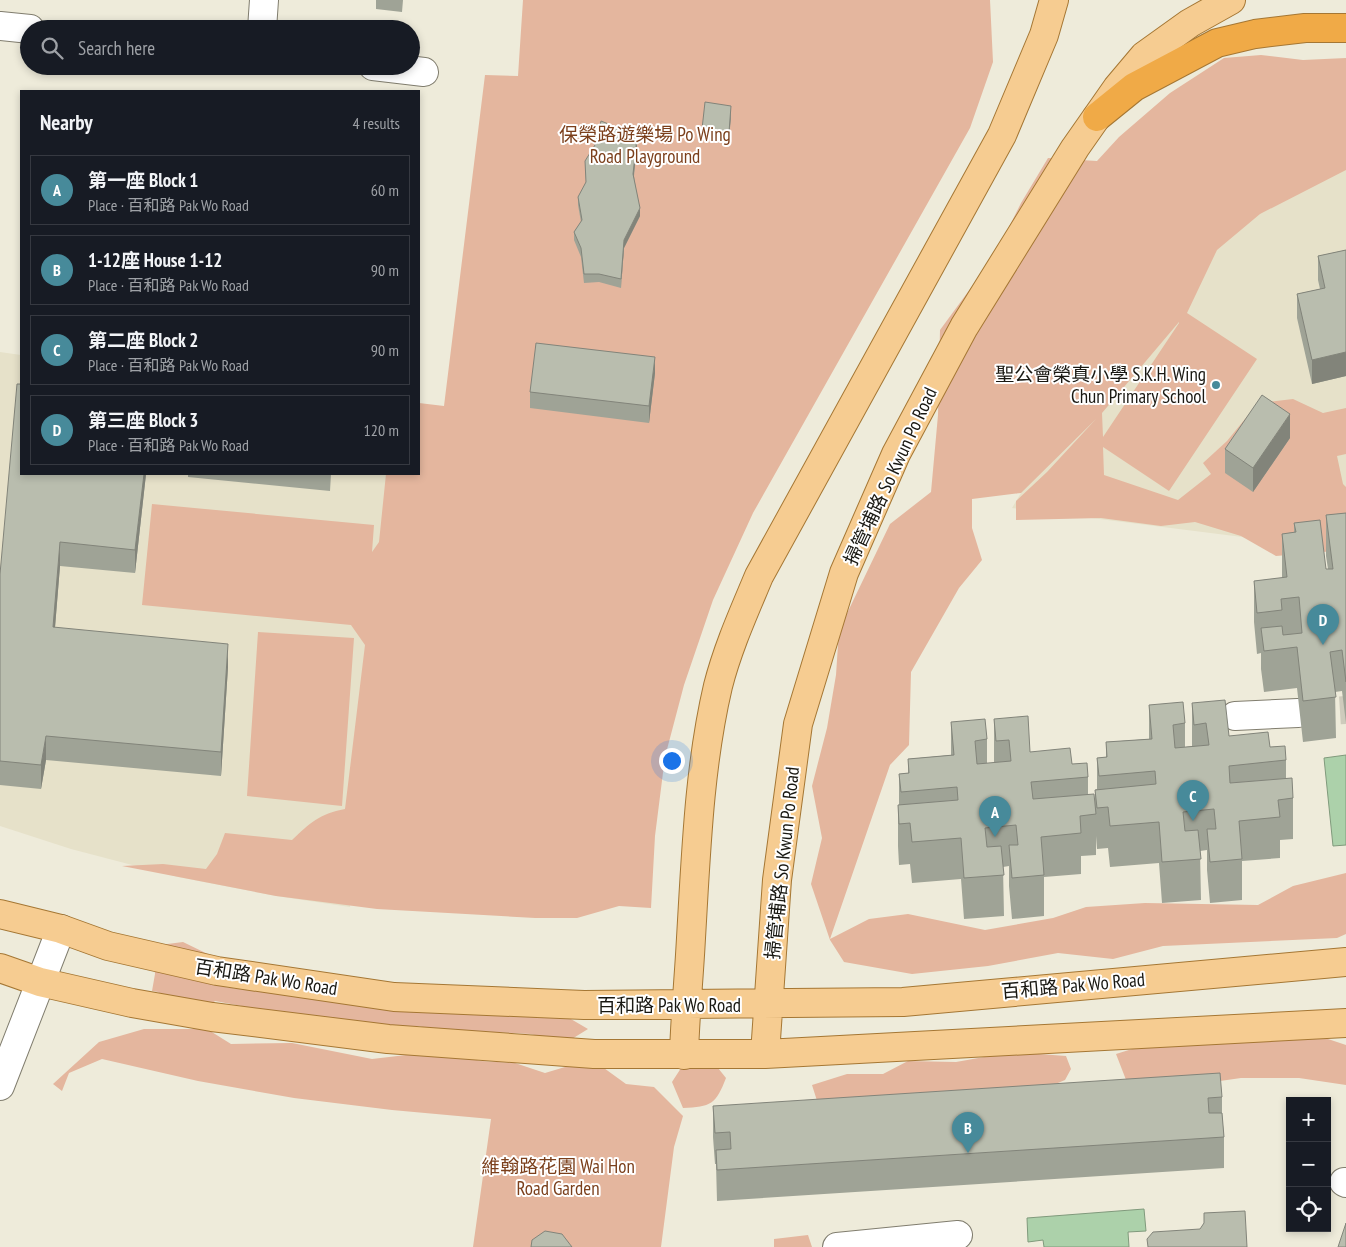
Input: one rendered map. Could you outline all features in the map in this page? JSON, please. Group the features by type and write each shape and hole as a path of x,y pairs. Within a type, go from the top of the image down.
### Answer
{"highway":[{"path":"1097,117 1134,87 1217,43 1255,34 1297,29 1346,28"}],"main road":[{"path":"684,1055 685,1005 691,954 694,884 708,736 718,685 733,635 759,576 1002,135 1044,36 1054,0"},
{"name":"掃管埔路 So Kwun Po Road","path":"765,1054 778,872 798,724 844,573 896,454 964,327 1116,88 1144,56 1190,24 1232,0"},
{"name":"百和路 Pak Wo Road","path":"2,920 61,929 108,946 217,971 394,997 584,1005 904,1002 1346,962"},
{"path":"0,968 40,982 132,1003 203,1016 388,1039 594,1054 765,1054 1346,1023"}],"street":[{"path":"263,20 264,0"},
{"path":"0,26 20,28"},
{"path":"420,72 424,72"},
{"path":"1234,716 1298,713"},
{"path":"0,1086 61,929"},
{"path":"838,1247 958,1235"}],"shaded area":[{"name":"聖公會榮真小學 S.K.H. Wing Chun Primary School","path":"1346,149 1346,550 1012,508 1152,276"},
{"path":"0,352 20,355 20,475 395,475 350,907 276,896 178,877 71,849 0,826"},
{"path":"1346,755 1346,845 1333,846 1324,758"},
{"path":"1144,1209 1146,1231 1128,1232 1129,1247 1044,1247 1043,1240 1028,1242 1027,1218"}],"green space":[{"name":"保榮路遊樂場 Po Wing Road Playground","path":"523,0 990,0 993,62 970,128 753,513 713,600 684,685 665,757 655,836 651,908 619,906 577,918 535,918 377,909 276,896 122,866 163,864 206,869 217,854 225,833 292,840 316,820 345,809 365,645 351,625 142,605 152,504 374,525 372,552 379,542 386,475 420,475 420,403 444,406 485,75 518,76"},
{"path":"1261,55 1303,60 1346,58 1346,170 1260,214 1217,250 1187,313 1257,359 1169,491 1103,447 1104,475 1178,500 1211,474 1203,463 1227,441 1258,403 1293,399 1323,413 1346,408 1346,454 1337,456 1343,484 1346,487 1346,550 1276,556 1241,536 1195,522 1161,526 1101,518 1016,520 1016,501 1047,472 1096,419 1021,493 972,499 972,528 982,560 959,588 911,672 909,745 890,765 830,939 869,919 908,914 985,930 1053,918 1086,907 1145,903 1258,905 1293,886 1346,873 1346,934 1337,938 1163,946 1113,959 1058,953 988,966 912,974 844,962 830,940 811,884 822,838 812,786 827,728 836,675 839,630 890,524 931,492 938,415 940,330 995,255 1021,203 1048,158 1097,161 1119,137 1170,93 1224,58","holes":["1179,323 1103,437 1102,413"]},
{"path":"258,632 354,638 342,806 247,796"},
{"path":"183,942 222,961 226,976 225,987 246,990 260,982 491,995 516,987 588,1029 567,1042 530,1034 475,1031 454,1037 419,1026 377,1030 278,1025 247,1007 215,1001 206,1009 179,1011 158,992 152,991 155,974 152,946"},
{"name":"維翰路花園 Wai Hon Road Garden","path":"144,1029 207,1029 231,1044 292,1043 372,1059 440,1051 481,1061 515,1063 545,1073 575,1064 597,1063 626,1084 654,1087 683,1116 674,1147 661,1247 473,1247 491,1119 392,1110 294,1098 198,1081 102,1059 69,1073 62,1091 53,1084 99,1042"},
{"path":"1174,1036 1322,1037 1346,1045 1346,1085 1299,1078 1241,1078 1206,1083 1128,1085 1116,1054"},
{"path":"1012,1052 1066,1056 1071,1069 1065,1080 1039,1091 819,1107 812,1085 847,1074 883,1074 908,1061 956,1062"},
{"path":"683,1065 718,1068 726,1078 715,1099 700,1107 683,1108 672,1082"},
{"path":"808,1235 812,1247 774,1247 774,1239"}],"building":[{"path":"705,102 731,106 729,132 702,129"},
{"path":"601,121 616,127 638,128 633,174 640,208 624,240 621,279 599,274 584,274 581,248 574,232 582,220 578,197 586,182 585,161 595,145"},
{"path":"1346,250 1346,352 1312,360 1297,294 1325,288 1318,256"},
{"path":"536,343 655,357 649,406 530,392"},
{"path":"17,384 20,384 20,475 144,475 135,550 60,542 53,627 228,644 221,752 46,736 41,765 0,761 0,574"},
{"path":"1262,395 1290,414 1253,468 1225,449"},
{"path":"1346,513 1346,682 1342,650 1330,652 1336,697 1303,701 1297,647 1264,651 1261,628 1282,626 1283,635 1302,633 1299,597 1281,599 1282,610 1257,613 1254,581 1287,577 1282,534 1296,532 1294,523 1320,520 1326,569 1333,569 1326,515"},
{"path":"1225,700 1229,736 1268,732 1270,747 1285,746 1286,760 1229,766 1230,783 1292,778 1293,798 1278,800 1280,817 1239,821 1242,859 1210,862 1207,829 1216,829 1214,809 1183,812 1185,831 1198,830 1201,859 1162,862 1159,822 1110,826 1108,807 1097,808 1095,790 1156,784 1155,771 1099,776 1097,758 1107,757 1106,742 1152,739 1149,705 1183,702 1185,723 1173,725 1175,748 1209,745 1206,723 1194,725 1192,703"},
{"path":"1028,716 1030,752 1070,748 1072,764 1087,763 1088,777 1031,782 1033,799 1094,794 1096,814 1080,816 1081,833 1041,837 1044,875 1012,878 1009,845 1018,845 1016,825 985,828 987,847 1001,846 1004,875 964,878 961,838 912,842 910,823 899,824 898,805 958,800 957,787 901,792 899,774 909,773 908,759 954,755 951,722 985,719 987,739 975,741 977,764 1011,761 1009,740 996,741 994,719"},
{"path":"1220,1073 1222,1097 1208,1098 1209,1113 1222,1113 1224,1137 717,1170 716,1150 731,1149 730,1132 715,1133 713,1106"},
{"path":"1245,1211 1247,1247 1148,1247 1147,1239 1153,1232 1200,1229 1204,1223 1204,1213"},
{"path":"1346,1223 1346,1247 1338,1247"},
{"path":"545,1231 562,1234 572,1247 531,1247 532,1240"}],"tunnel":[{"path":"1298,713 1346,710"}],"place":[{"name":"聖公會榮真小學 S.K.H. Wing Chun Primary School","path":"1216,385"},
{"name":"第三座 Block 3","path":"1323,645"},
{"name":"第二座 Block 2","path":"1193,821"},
{"name":"第一座 Block 1","path":"995,837"},
{"name":"1-12座 House 1-12","path":"968,1153"}]}
